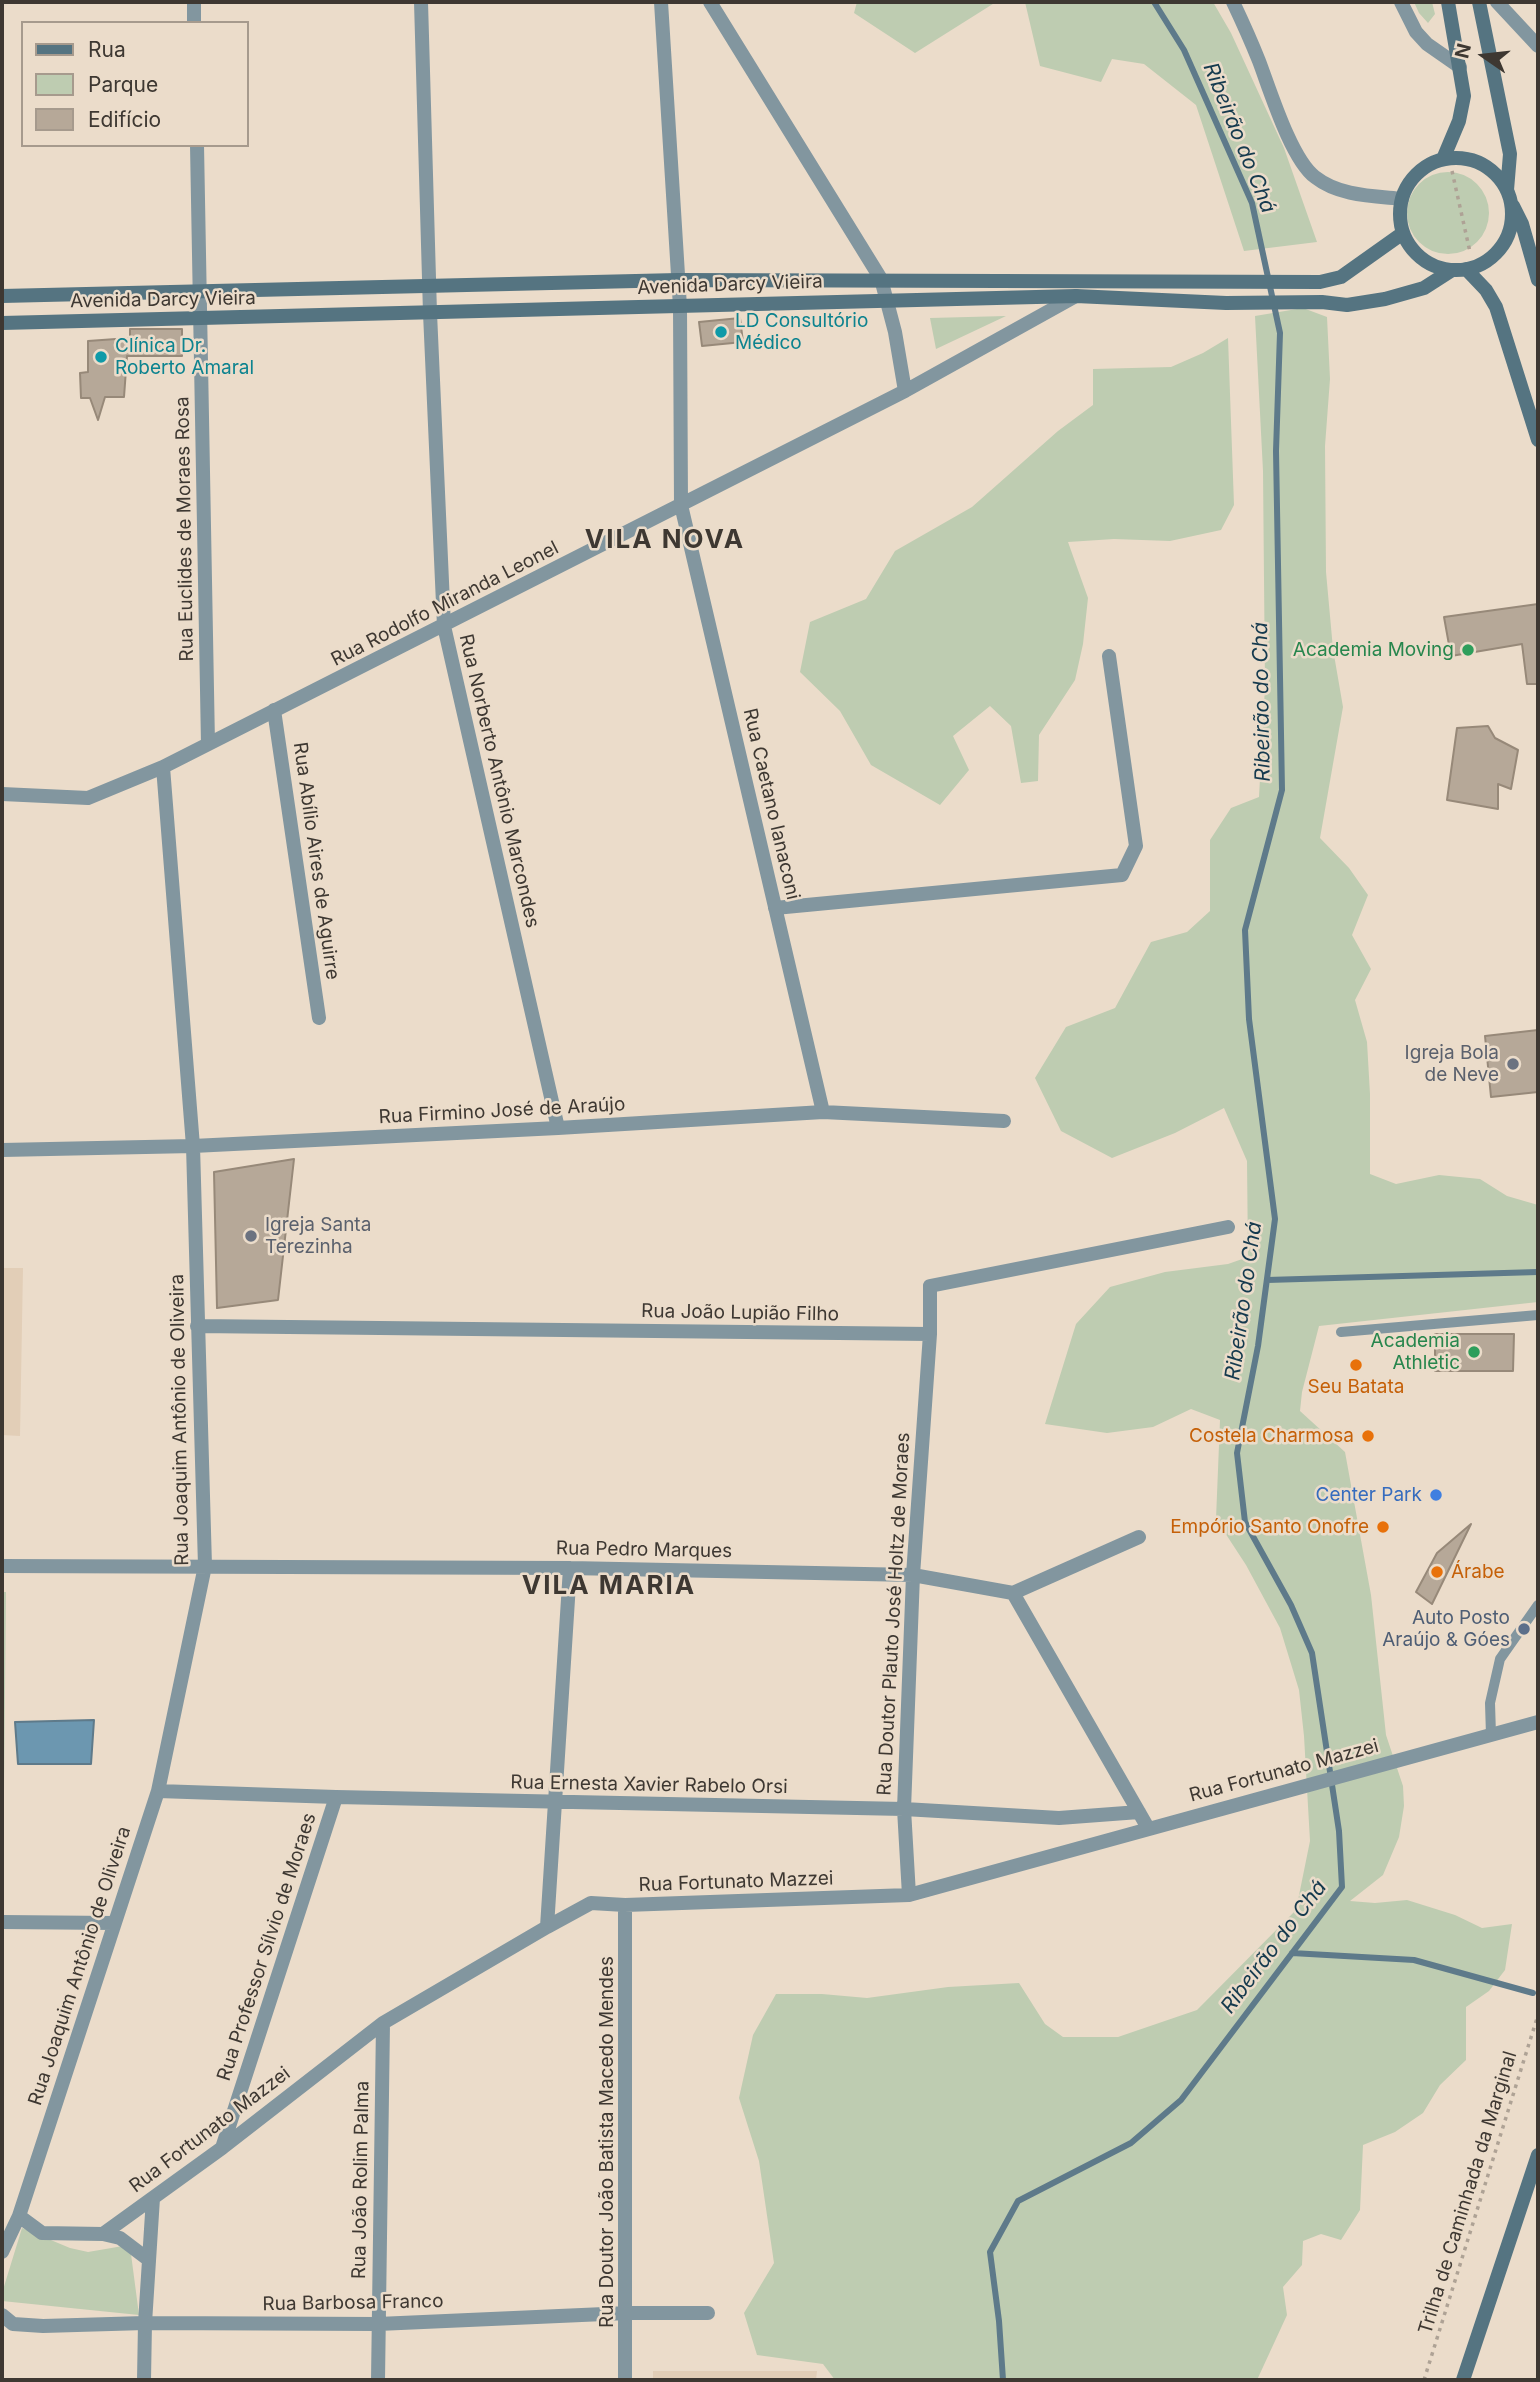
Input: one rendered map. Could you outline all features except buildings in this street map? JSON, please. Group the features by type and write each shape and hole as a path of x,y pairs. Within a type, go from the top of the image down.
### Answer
{"main road":[{"path":"1446,159 1464,96 1448,2"},
{"name":"Avenida Darcy Vieira","path":"2,323 680,307 888,299 1076,296 1226,303 1322,302 1347,305 1385,299 1424,288 1463,269 1487,261 1503,244 1511,222 1508,195 1510,154 1479,2"},
{"path":"1538,280 1535,257 1499,177 1473,160 1446,159 1429,165 1417,174 1402,200 1400,216 1403,233 1422,259 1436,267 1463,269 1486,290 1496,307 1538,440"},
{"name":"Avenida Darcy Vieira","path":"2,296 678,280 1320,282 1341,276 1403,233"},
{"path":"1464,2380 1538,2155"}],"street":[{"path":"194,2 194,21"},
{"name":"Rua Norberto Antônio Marcondes","path":"421,2 430,313 444,626 558,1128"},
{"name":"Rua Caetano Ianaconi","path":"661,2 680,307 681,505 823,1112"},
{"path":"709,2 881,279 888,299 905,391"},
{"path":"1233,2 1258,57 1292,146 1313,176 1335,188 1366,196 1402,200"},
{"path":"1401,2 1416,32 1427,44 1460,67"},
{"path":"1497,2 1538,46"},
{"name":"Rua Euclides de Moraes Rosa","path":"197,147 208,744"},
{"name":"Rua Rodolfo Miranda Leonel","path":"2,794 88,798 163,767 905,391 1076,296"},
{"path":"775,908 1122,875 1136,846 1109,656"},
{"name":"Rua Abílio Aires de Aguirre","path":"274,710 319,1018"},
{"name":"Rua Joaquim Antônio de Oliveira","path":"2,2252 19,2216 158,1791 205,1566 193,1146 163,767"},
{"name":"Rua Firmino José de Araújo","path":"2,1150 193,1146 823,1112 1004,1121"},
{"path":"930,1334 930,1286 1228,1227"},
{"name":"Rua João Lupião Filho","path":"197,1326 930,1334"},
{"name":"Rua Doutor Plauto José Holtz de Moraes","path":"909,1895 904,1809 913,1575 930,1334"},
{"path":"1139,1537 1013,1592 1148,1828"},
{"name":"Rua Pedro Marques","path":"2,1566 570,1568 913,1575 1013,1592"},
{"path":"547,1927 570,1568"},
{"name":"Rua Fortunato Mazzei","path":"103,2234 222,2148 383,2023 592,1903 625,1905 909,1895 1538,1722"},
{"name":"Rua Ernesta Xavier Rabelo Orsi","path":"158,1791 904,1809 1059,1818 1139,1812"},
{"name":"Rua Professor Sílvio de Moraes","path":"222,2148 336,1797"},
{"name":"Rua Doutor João Batista Macedo Mendes","path":"625,1905 625,2380"},
{"path":"2,1922 114,1923"},
{"name":"Rua João Rolim Palma","path":"378,2380 383,2023"},
{"path":"144,2380 153,2198"},
{"path":"19,2216 42,2233 103,2234 120,2238 149,2260"},
{"name":"Rua Barbosa Franco","path":"8,2319 43,2326 378,2323 627,2313 708,2313"},
{"path":"2,2336 8,2319"}],"lane":[{"path":"1341,1332 1538,1315"},
{"path":"1490,1735 1490,1703 1500,1659 1538,1605"}],"path":[{"path":"1446,159 1463,269"},
{"name":"Trilha de Caminhada da Marginal","path":"1424,2380 1538,2015"}],"shaded area":[{"path":"2,1268 23,1268 20,1436 2,1435"},
{"path":"653,2371 817,2371 816,2380 653,2380"}],"green space":[{"path":"857,2 996,2 915,53 854,13"},
{"path":"1025,2 1213,2 1231,33 1284,148 1317,242 1244,251 1196,105 1144,64 1112,59 1101,82 1040,66"},
{"path":"1414,2 1432,2 1435,14 1428,23 1419,13"},
{"path":"1448,172 1464,175 1477,184 1486,197 1489,213 1486,229 1477,242 1464,251 1448,254 1432,251 1419,242 1410,229 1407,213 1410,197 1419,184 1432,175"},
{"path":"1303,308 1327,317 1330,379 1325,446 1326,572 1333,649 1343,707 1320,838 1349,868 1368,895 1352,935 1371,969 1355,1000 1367,1042 1370,1174 1396,1184 1439,1175 1480,1179 1507,1196 1538,1205 1538,1302 1319,1326 1302,1392 1300,1411 1345,1452 1371,1595 1386,1735 1403,1786 1404,1806 1399,1837 1383,1875 1350,1901 1375,1903 1407,1900 1455,1915 1482,1928 1512,1924 1505,1970 1489,1991 1466,2007 1466,2060 1440,2085 1423,2113 1395,2132 1363,2145 1360,2210 1341,2240 1321,2234 1303,2241 1302,2265 1283,2287 1287,2315 1257,2380 835,2380 823,2364 757,2355 744,2313 774,2263 759,2161 739,2098 753,2035 776,1994 867,1998 948,1987 1019,1983 1045,2024 1063,2037 1118,2037 1197,2010 1296,1910 1310,1841 1299,1690 1280,1628 1246,1565 1216,1519 1220,1420 1191,1409 1153,1427 1107,1433 1045,1424 1076,1324 1110,1287 1165,1272 1228,1264 1248,1257 1247,1161 1224,1108 1175,1133 1112,1158 1061,1131 1035,1078 1066,1027 1115,1008 1151,942 1187,932 1210,911 1210,840 1231,808 1259,797 1265,686 1263,471 1255,316"},
{"path":"1006,316 936,349 930,318"},
{"path":"1228,338 1234,505 1221,530 1170,541 1114,539 1068,542 1088,598 1083,644 1075,680 1039,735 1038,781 1021,783 1011,726 990,706 953,736 969,770 940,805 871,765 840,711 800,672 810,622 866,599 895,551 972,507 1058,431 1093,405 1093,369 1171,367"},
{"path":"2,1592 6,1592 3,1889 2,1889"},
{"path":"22,2228 70,2248 88,2252 123,2246 131,2254 139,2315 2,2301 2,2293"}],"water":[{"path":"94,1720 91,1764 18,1764 15,1722"}],"waterway":[{"name":"Ribeirão do Chá","path":"1003,2380 990,2252 1018,2201 1131,2143 1181,2100 1342,1887 1339,1831 1312,1653 1291,1605 1245,1522 1237,1453 1258,1346 1275,1219 1249,1019 1245,930 1282,790 1276,451 1280,333 1252,203 1184,50 1154,2"},
{"path":"1267,1280 1538,1272"},
{"path":"1292,1953 1414,1960 1533,1993"}],"place":[{"name":"LD Consultório Médico","path":"721,332"},
{"name":"Clínica Dr. Roberto Amaral","path":"101,357"},
{"name":"Academia Moving","path":"1468,650"},
{"name":"Igreja Bola de Neve","path":"1513,1064"},
{"name":"Igreja Santa Terezinha","path":"251,1236"},
{"name":"Academia Athletic","path":"1474,1352"},
{"name":"Seu Batata","path":"1356,1365"},
{"name":"Costela Charmosa","path":"1368,1436"},
{"name":"Center Park","path":"1436,1495"},
{"name":"Empório Santo Onofre","path":"1383,1527"},
{"name":"Árabe","path":"1437,1572"},
{"name":"Auto Posto Araújo & Góes","path":"1524,1629"}],"district":[{"name":"VILA NOVA","path":"665,540"},
{"name":"VILA MARIA","path":"609,1586"}]}
